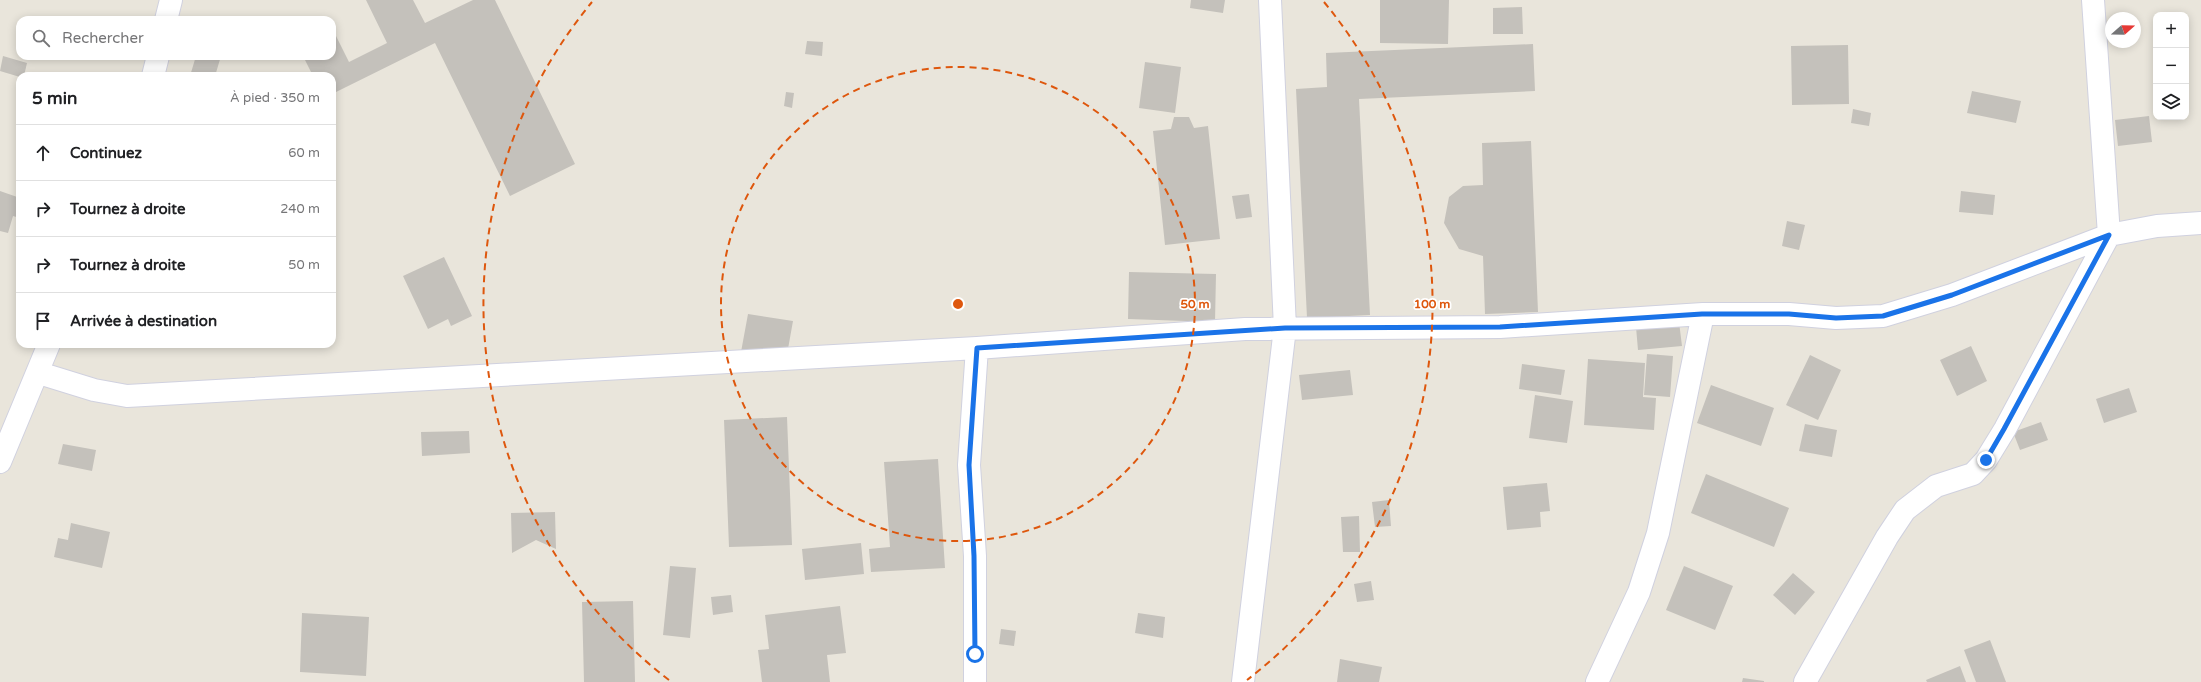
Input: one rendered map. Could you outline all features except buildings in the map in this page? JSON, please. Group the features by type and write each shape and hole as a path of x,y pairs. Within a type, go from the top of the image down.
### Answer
{"street":[{"path":"167,16 171,0"},
{"path":"1243,682 1285,328 1270,0"},
{"path":"1805,682 1887,536 1905,510 1936,486 1973,474 1986,460 2109,235 2093,0"},
{"path":"154,72 157,60"},
{"path":"39,373 94,390 127,396 977,348 1285,328 1500,327 1702,314 1789,314 1836,318 1883,316 1952,295 2109,235 2156,226 2201,223"},
{"path":"1597,682 1639,592 1658,532 1702,314"},
{"path":"3,450 39,373 48,348"},
{"path":"975,682 974,556 969,465 977,348"}],"route":[{"path":"975,654 974,556 969,465 977,348 1245,329 1500,327 1702,314 1789,314 1836,318 1883,316 1952,295 2109,235 1986,460"}]}
